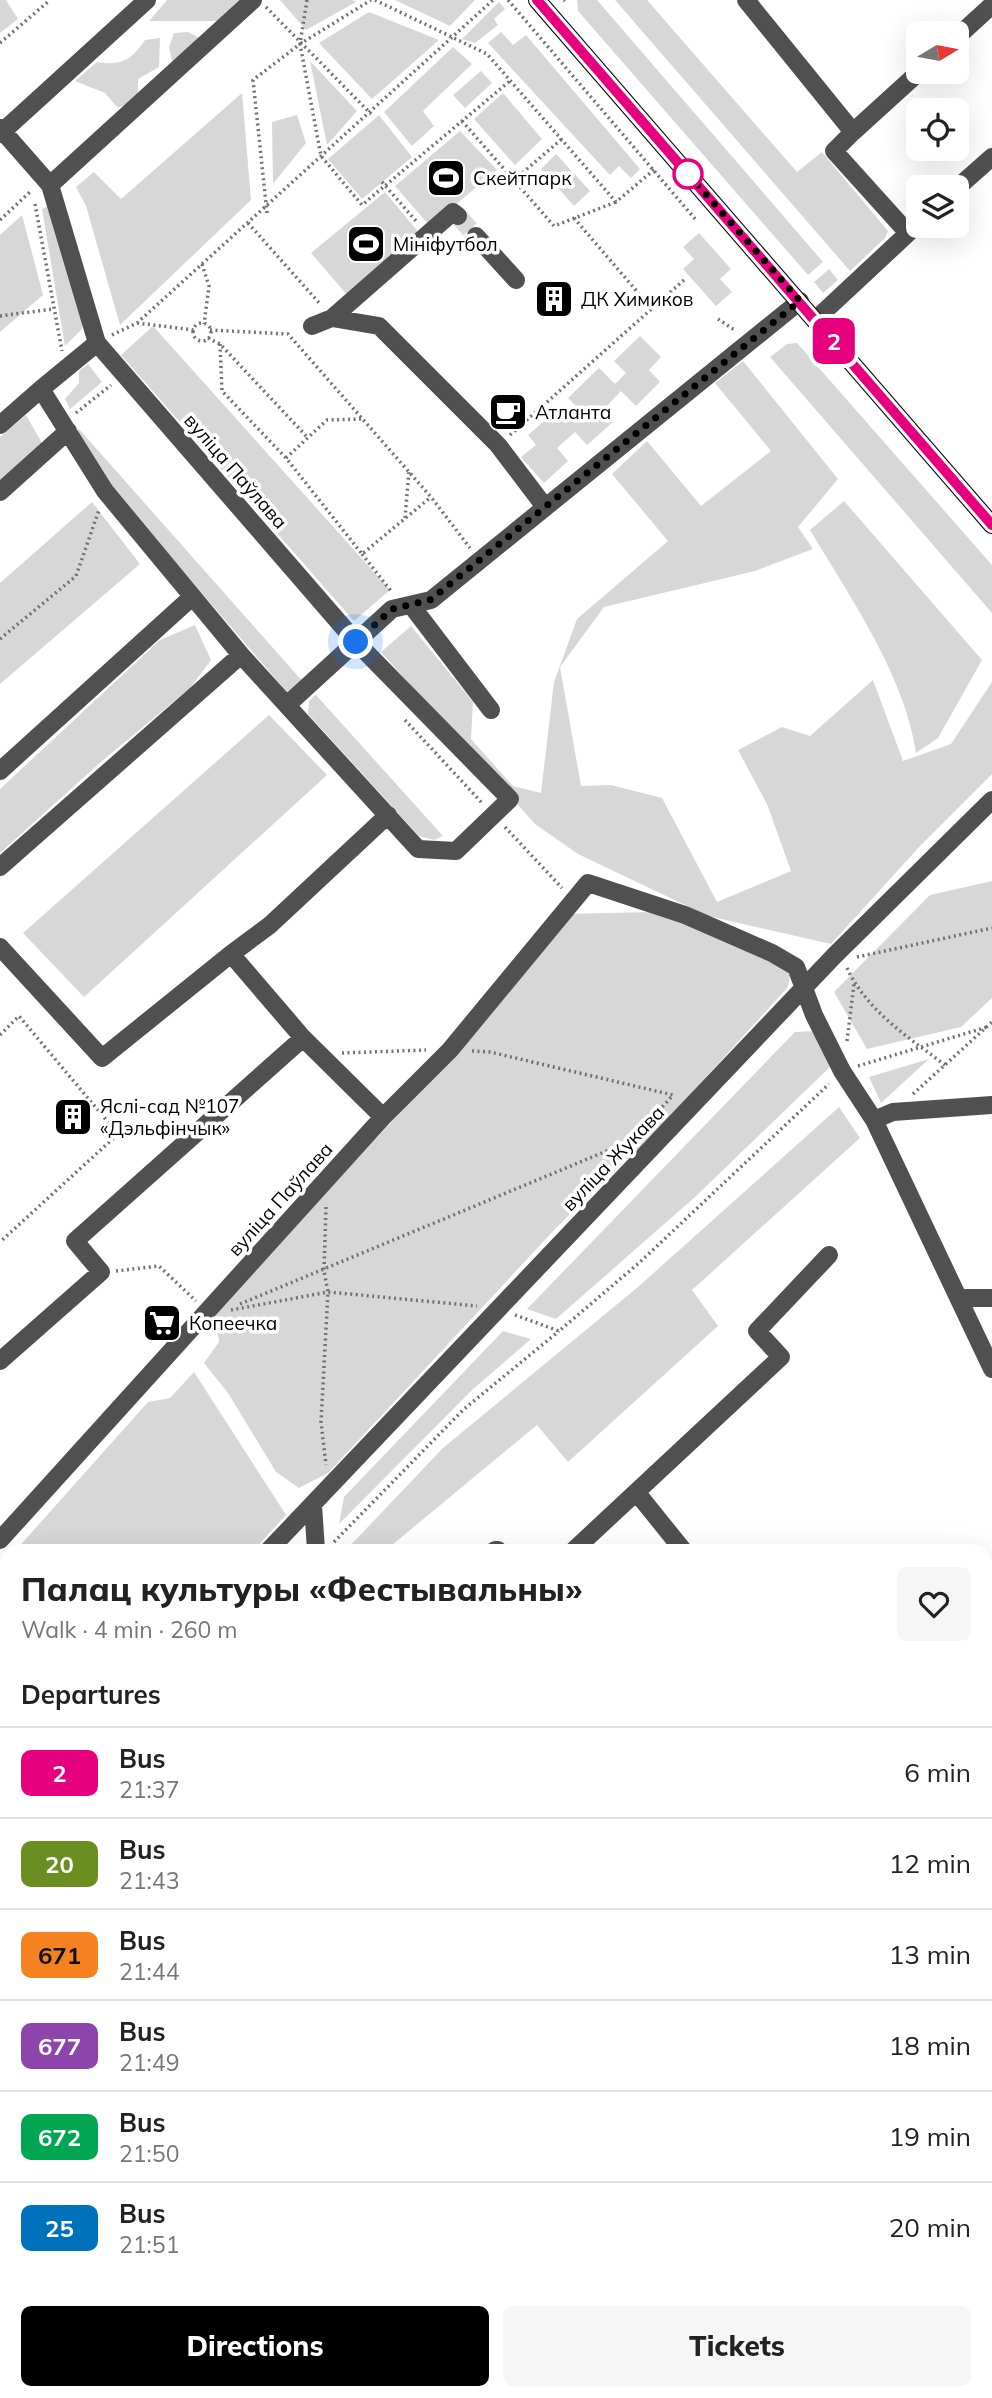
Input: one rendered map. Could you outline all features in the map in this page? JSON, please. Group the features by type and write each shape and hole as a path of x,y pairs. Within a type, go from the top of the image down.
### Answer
{"main road":[{"path":"537,0 992,525"}],"street":[{"path":"1,131 147,0"},
{"path":"41,187 253,0"},
{"path":"746,0 853,132"},
{"path":"970,25 992,5"},
{"path":"906,84 834,151 906,221"},
{"name":"вуліца Паўлава","path":"1,131 41,187 92,348 356,642 510,799 495,816"},
{"path":"969,177 992,157"},
{"path":"312,326 332,318 453,212 458,216"},
{"path":"816,320 906,235"},
{"path":"476,236 516,280"},
{"path":"287,705 392,609 430,600 800,301"},
{"path":"332,318 379,326 498,445 545,507"},
{"path":"0,425 92,348"},
{"path":"41,389 105,491 242,655 418,849 456,851 495,816"},
{"path":"0,492 65,427"},
{"path":"0,771 192,597"},
{"path":"411,605 491,710"},
{"path":"0,867 242,655"},
{"name":"вуліца Жукава","path":"275,1544 929,859 992,800"},
{"path":"0,947 102,1058 270,925 388,815"},
{"name":"вуліца Паўлава","path":"0,1540 211,1312 588,883 685,915 772,953 796,967 805,990"},
{"path":"231,954 303,1038 383,1117"},
{"path":"805,990 842,1071 874,1120 992,1369"},
{"path":"0,1361 101,1272 75,1241 303,1038"},
{"path":"874,1120 893,1112 992,1105"},
{"path":"581,1544 782,1357 757,1331 829,1255"},
{"path":"958,1298 992,1298"},
{"path":"637,1493 678,1544"},
{"path":"313,1505 316,1544"}],"path":[{"path":"0,43 50,0"},
{"path":"260,0 371,114"},
{"path":"307,0 300,44 321,156 363,207 384,184 422,160 462,121 511,80"},
{"path":"267,213 264,207 253,80 300,44 373,0 455,36 487,54 564,138 616,202"},
{"path":"41,187 54,309 63,354 92,348 137,323 201,263 371,114 493,0"},
{"path":"508,0 696,220"},
{"path":"462,121 554,226 616,202 654,169"},
{"path":"514,180 564,138"},
{"path":"24,180 41,187"},
{"path":"384,184 427,235"},
{"path":"0,220 41,187"},
{"path":"574,218 652,309"},
{"path":"248,223 332,318"},
{"path":"201,263 209,286 204,324"},
{"path":"498,445 684,280"},
{"path":"0,316 54,309"},
{"path":"718,319 743,338"},
{"path":"137,323 194,330 204,324"},
{"path":"204,324 210,330 288,334 409,471 471,549"},
{"path":"194,330 196,338 208,338 220,344 308,438"},
{"path":"208,338 210,330"},
{"path":"220,344 222,391 286,458 393,593 411,605"},
{"path":"65,427 113,384 92,348"},
{"path":"286,458 327,420 363,419"},
{"path":"405,518 409,471"},
{"path":"0,639 76,576 105,491"},
{"path":"362,554 431,497"},
{"path":"400,715 562,887 553,898"},
{"path":"945,1065 893,1026 854,984 845,965 852,958 992,928"},
{"path":"842,1071 854,984"},
{"path":"0,1035 19,1016 118,1134 0,1242"},
{"path":"893,1112 992,1022"},
{"path":"211,1312 324,1271 633,1140 673,1095 490,1052 443,1047 429,1050 340,1053 324,1058"},
{"path":"420,1060 429,1050"},
{"path":"332,1544 463,1410 639,1263 741,1169"},
{"path":"327,1180 324,1271 328,1292 321,1422 329,1488"},
{"path":"101,1272 159,1266 211,1312"},
{"path":"211,1312 328,1292 497,1309 559,1331"},
{"path":"330,1534 330,1544"}],"shaded area":[{"path":"0,0 6,0 18,19 0,33"},
{"path":"167,0 243,0 219,21 149,21"},
{"path":"280,0 353,0 356,2 306,30"},
{"path":"395,0 475,0 450,26"},
{"path":"577,0 597,0 823,262 808,275 578,11"},
{"path":"615,0 647,0 797,172 822,152 888,231 885,238 850,271"},
{"path":"499,2 505,9 494,19 498,25 475,43 462,39"},
{"path":"369,12 439,40 372,99 319,43"},
{"path":"188,32 199,38 183,59 172,61 169,47 174,33"},
{"path":"501,32 513,45 526,35 640,169 631,178 619,166 610,175 488,43"},
{"path":"160,38 159,67 138,79 138,99 118,108 105,93 75,81 97,62 113,63 125,60 145,40"},
{"path":"453,47 472,64 423,111 434,126 412,146 384,112"},
{"path":"310,61 357,111 327,145"},
{"path":"481,71 492,83 465,108 453,95"},
{"path":"242,93 251,200 120,325 86,206 76,187 94,172 121,199"},
{"path":"503,93 542,139 515,165 474,119"},
{"path":"297,115 306,143 273,184 272,122"},
{"path":"379,115 412,157 362,199 328,159"},
{"name":"Скейтпарк","path":"460,131 497,170 430,226 395,186"},
{"path":"556,154 590,191 574,206 541,169"},
{"name":"Мініфутбол","path":"385,192 420,234 349,297 311,253"},
{"path":"50,205 85,316 82,329 65,346 42,209"},
{"path":"22,215 43,295 0,332 0,235"},
{"path":"699,233 731,269 720,279 732,292 716,306 683,269 694,259 683,247"},
{"path":"829,269 838,280 823,293 814,282"},
{"path":"153,326 390,590 354,621 121,355"},
{"path":"640,336 661,357 649,370 660,382 636,406 621,391 603,410 613,422 587,445 575,432 557,448 568,461 544,483 521,457 536,445 528,435 555,412 565,423 580,410 568,398 599,368 615,384 626,373 614,361"},
{"path":"797,343 992,565 992,613 770,357 787,344"},
{"path":"743,361 838,479 798,527 813,549 755,571 604,607 560,667 581,786 611,785 662,798 717,902 791,871 767,804 738,750 782,727 810,736 873,680 903,761 951,744 992,682 992,774 921,845 831,944 708,916 578,854 535,824 381,652 411,626 473,702 471,739 513,786 541,793 554,682 577,619 668,541 612,474 647,441 701,506 771,451 715,383"},
{"path":"88,364 102,382 70,409 65,399 79,383 79,371"},
{"path":"26,415 43,445 0,483 0,437"},
{"path":"79,429 304,683 287,692 107,483 74,433"},
{"path":"844,501 982,660 938,738 916,753 910,724 888,666 810,530"},
{"path":"92,502 140,564 0,684 0,583"},
{"path":"195,625 211,660 190,688 102,761 0,853 0,789 160,640"},
{"path":"316,694 443,836 434,840 419,836 308,714 309,701"},
{"path":"269,715 327,775 84,997 23,933"},
{"path":"992,881 992,998 961,1027 867,1049 834,992 930,895"},
{"path":"653,912 741,944 791,969 788,987 666,1121 556,1228 328,1473 299,1488 276,1472 228,1393 204,1363 219,1342 215,1313 396,1117 563,914"},
{"path":"815,1031 831,1066 695,1197 556,1319 527,1309 795,1032"},
{"path":"929,1059 881,1103 869,1077"},
{"path":"839,1107 860,1138 692,1290 718,1326 568,1462 537,1425 393,1544 352,1544 443,1448 638,1287"},
{"path":"503,1331 531,1339 472,1390 339,1524 344,1497"},
{"path":"194,1372 286,1515 259,1544 21,1544 148,1402 170,1398"}],"tunnel":[{"path":"458,216 476,236"}],"bus line":[{"name":"2","path":"537,0 992,525"}],"place":[{"name":"Скейтпарк","path":"446,178"},
{"name":"Мініфутбол","path":"366,244"},
{"name":"ДК Химиков","path":"554,299"},
{"name":"Атланта","path":"508,412"},
{"name":"Яслі-сад №107 «Дэльфінчык»","path":"73,1117"},
{"name":"Копеечка","path":"162,1323"}],"route":[{"path":"356,642 392,609 430,600 800,301 688,174"}]}
